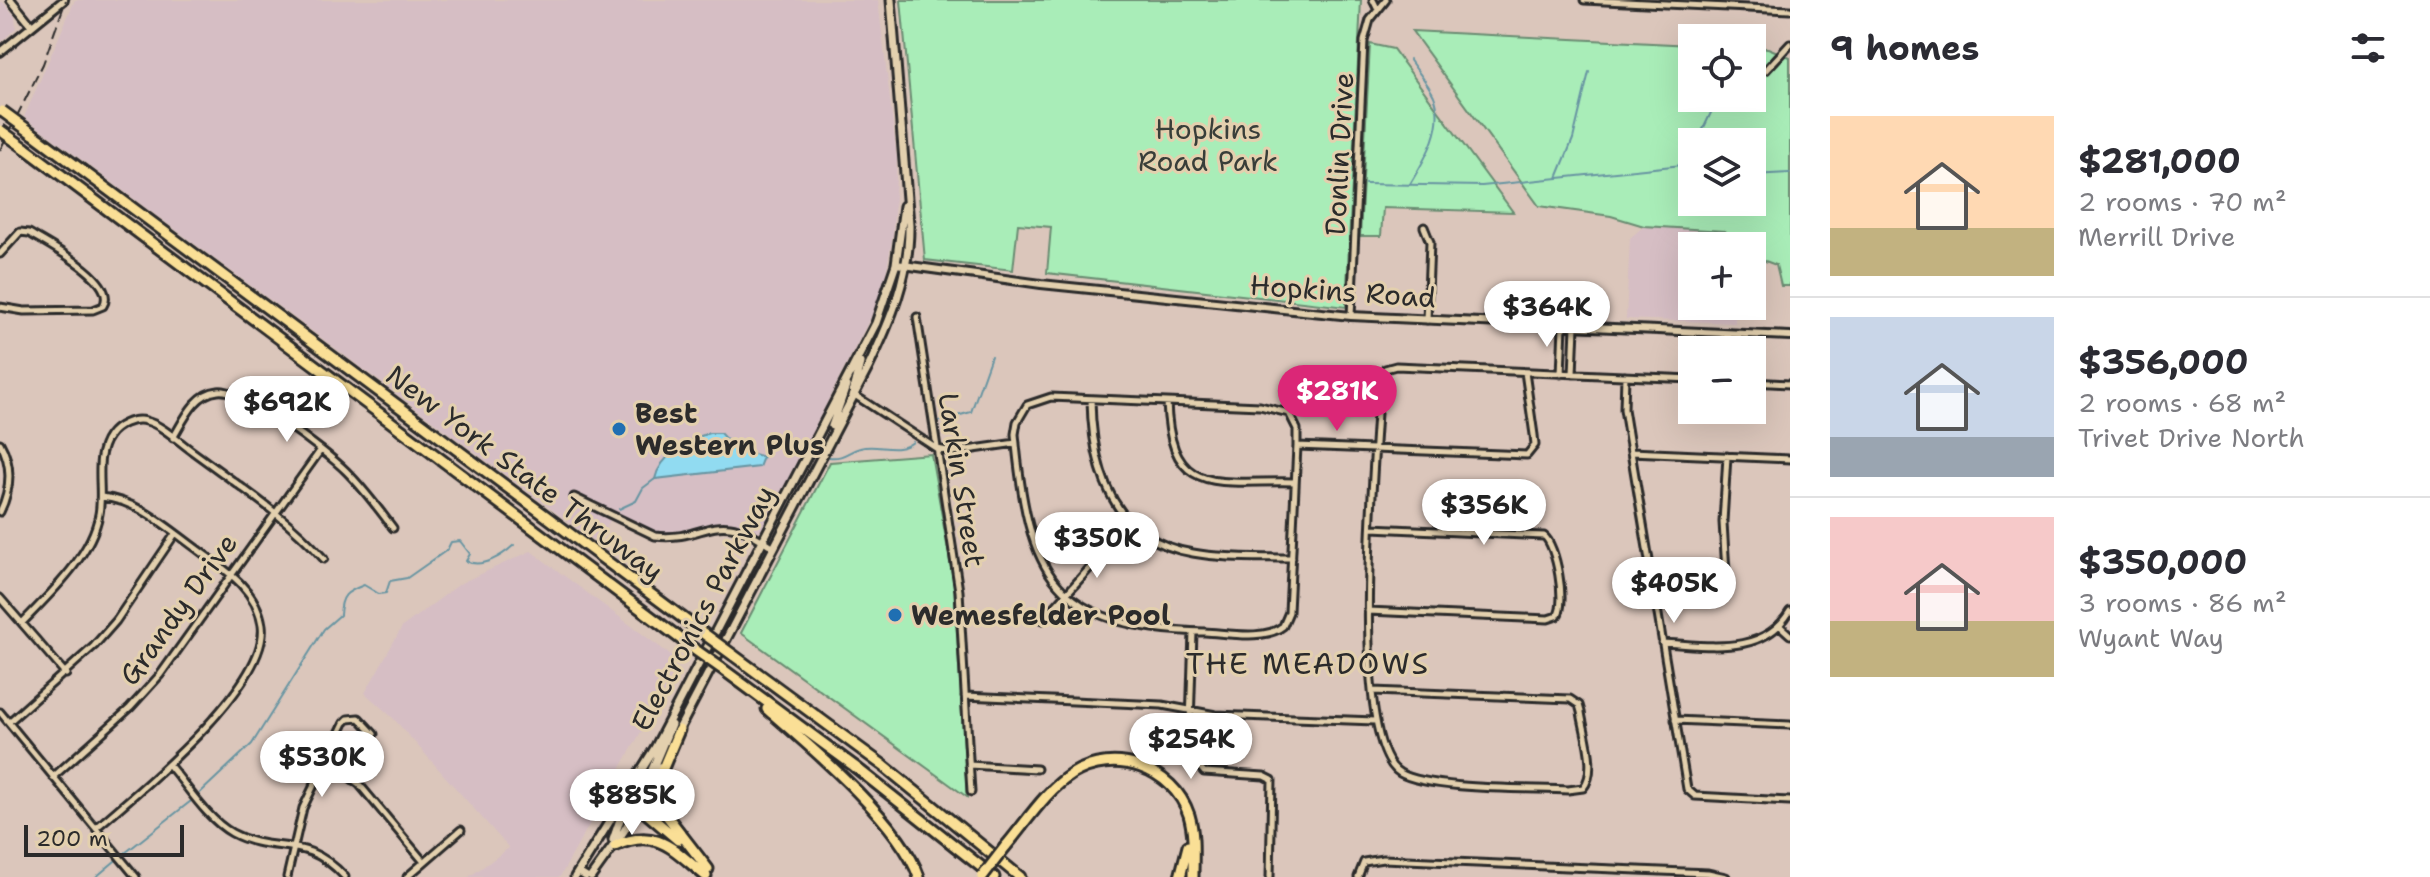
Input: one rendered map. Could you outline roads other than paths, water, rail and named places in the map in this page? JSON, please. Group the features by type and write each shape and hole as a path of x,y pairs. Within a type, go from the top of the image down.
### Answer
{"highway":[{"name":"New York State Thruway","path":"1,110 884,766 1020,877"},
{"name":"New York State Thruway","path":"0,130 854,766 994,877"},
{"path":"739,682 879,816 909,853 919,877"},
{"path":"679,730 658,780 657,803 709,875"},
{"path":"983,877 1071,775 1099,763 1125,762 1162,778 1181,798 1192,831 1193,877"},
{"path":"1006,849 1073,778 1097,768 1126,767 1155,778 1178,802 1189,837 1180,877"},
{"path":"638,806 709,875"},
{"path":"615,846 635,838 656,839 709,875"},
{"path":"1004,863 1026,877"}],"main road":[{"path":"846,394 846,384 884,303 896,264 906,196 891,0"},
{"name":"Electronics Parkway","path":"576,875 628,793 764,541 846,394 888,326 905,266 909,237 906,196"},
{"path":"846,394 861,353"},
{"name":"Electronics Parkway","path":"588,877 615,846 679,730 825,451 846,394"},
{"path":"638,806 643,785 681,697"},
{"path":"628,793 638,806"},
{"path":"606,857 628,803 628,793"}],"street":[{"path":"11,0 32,26"},
{"path":"0,52 64,0"},
{"path":"1373,0 1377,8"},
{"name":"Donlin Drive","path":"1351,316 1364,41 1377,8 1386,0"},
{"path":"1584,0 1790,10"},
{"path":"1766,70 1790,44"},
{"path":"1424,227 1430,242 1427,320"},
{"path":"0,254 20,232 29,233 98,279 107,290 108,298 103,306 93,310 24,311 0,307"},
{"name":"Hopkins Road","path":"896,264 1051,286 1351,316 1790,336"},
{"name":"Larkin Street","path":"917,317 959,591 971,792"},
{"path":"1561,374 1563,325"},
{"path":"1573,374 1575,326"},
{"path":"1373,691 1570,699 1579,705 1581,712 1589,766 1585,785 1568,790 1419,780 1403,775 1389,763 1377,738 1367,646 1379,381 1385,369 1678,378"},
{"path":"1297,446 1527,455 1535,445 1525,372"},
{"path":"1625,376 1631,452 1684,781 1690,794 1790,801"},
{"path":"1766,383 1790,384"},
{"path":"173,438 199,399 220,390 242,394 320,451 361,487 393,528"},
{"path":"846,394 937,449 953,452 1016,443"},
{"path":"1091,399 1092,433 1099,471 1114,501 1131,522 1159,542 1191,553 1292,558"},
{"path":"1035,400 1167,402 1282,410 1294,421 1297,446 1289,612 1278,630 1256,634 1193,632 1115,623 1066,593 1045,567 1028,527 1016,443 1021,411 1035,400"},
{"path":"1167,402 1170,445 1186,470 1206,478 1295,482"},
{"path":"22,623 65,574 89,540 99,514 103,447 119,426 146,421 173,438 274,512 300,533 324,559"},
{"path":"0,443 10,472 8,491 0,512"},
{"name":"Grandy Drive","path":"53,777 152,683 176,655 230,573 320,451"},
{"path":"1631,452 1790,459"},
{"path":"1726,572 1723,522 1727,456"},
{"path":"96,828 169,765 216,714 252,664 260,645 262,623 242,584 230,573 124,501 101,497"},
{"path":"574,497 655,536 667,538 724,525 774,548"},
{"path":"1043,620 1131,522"},
{"path":"1368,611 1548,619 1557,616 1562,606 1553,549 1544,536 1372,528"},
{"path":"9,722 66,674 116,621 175,534"},
{"path":"0,598 66,674"},
{"path":"1662,643 1742,645 1764,637 1790,611"},
{"path":"1779,625 1790,635"},
{"path":"1193,632 1189,754 1198,769 1264,776 1272,780 1270,877"},
{"path":"965,696 1162,705 1216,715 1375,721"},
{"path":"0,712 136,877"},
{"path":"287,877 303,808 348,719 359,718 374,734"},
{"path":"1675,720 1790,725"},
{"path":"169,765 224,827 246,838 320,854 345,877"},
{"path":"969,765 1037,769"},
{"path":"322,766 344,773 359,784 424,862"},
{"path":"407,877 461,830"},
{"path":"1358,877 1364,862 1383,859 1716,874 1726,877"},
{"path":"601,865 601,877"},
{"path":"1604,869 1605,877"},
{"path":"576,875 588,877"}],"water":[{"path":"709,433 720,433 733,447 763,457 759,467 655,479 668,456"}],"waterway":[{"path":"1409,59 1426,82 1437,107 1432,142 1410,184"},
{"path":"1557,178 1573,139 1589,72"},
{"path":"1704,128 1711,112"},
{"path":"1365,184 1482,186 1678,165"},
{"path":"1766,174 1790,173"},
{"path":"936,422 971,412 991,356"},
{"path":"829,457 867,447 900,448 913,442"},
{"path":"619,509 636,501 643,488 655,479"},
{"path":"200,793 252,744 324,629 340,615 343,599 349,592 364,585 379,594 386,593 390,581 407,578 447,550 451,542 460,541 470,554 466,561 472,563 498,557 514,545"},
{"path":"125,853 191,801"},
{"path":"96,877 115,861"}],"railway":[{"path":"0,150 43,64 66,0"}],"place":[{"name":"Best Western Plus","path":"619,429"},
{"name":"Wemesfelder Pool","path":"895,615"}],"district":[{"name":"THE MEADOWS","path":"1308,663"}],"park label":[{"name":"Hopkins Road Park","path":"1208,145"}]}
